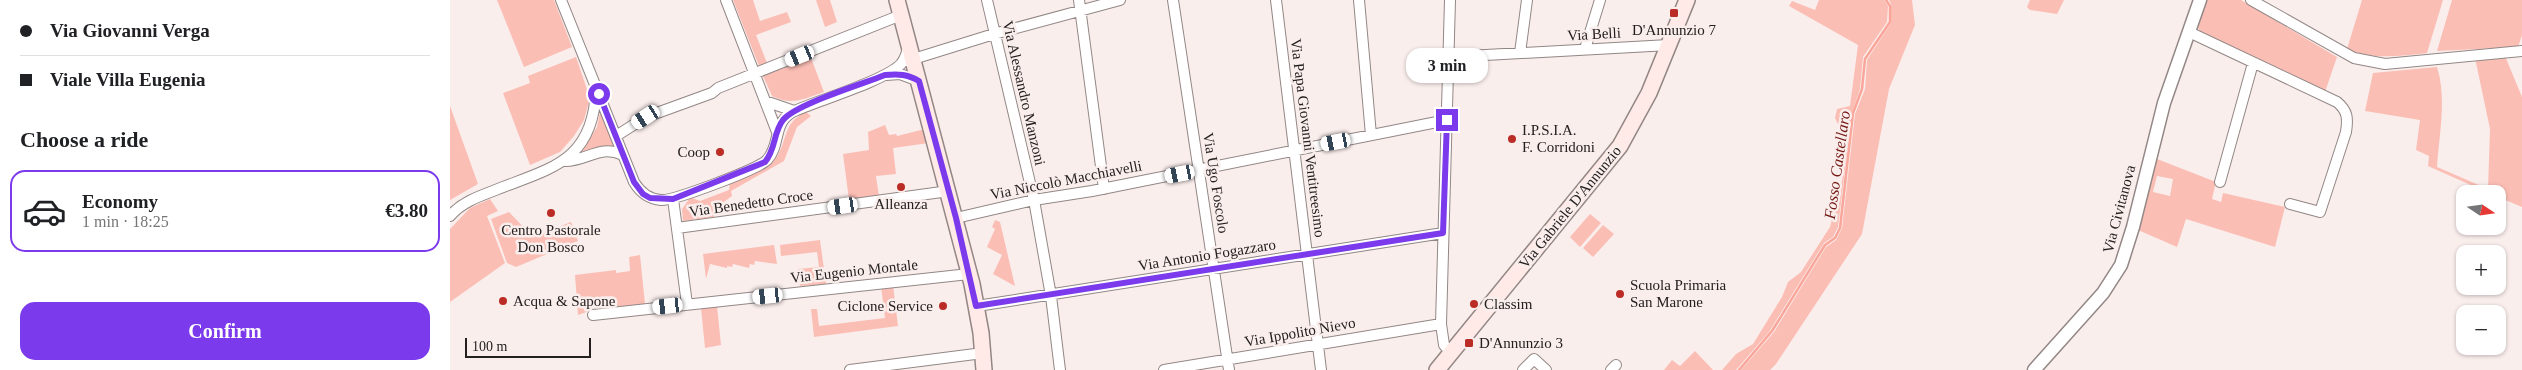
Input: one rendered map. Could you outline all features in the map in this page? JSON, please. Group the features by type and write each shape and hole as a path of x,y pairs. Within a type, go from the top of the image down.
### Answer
{"main road":[{"name":"Via Gabriele D'Annunzio","path":"1437,370 1620,146 1642,108 1687,0"},
{"path":"899,7 909,43 905,65 919,81 970,274 984,370"}],"street":[{"path":"571,0 563,5 634,182 643,194 656,199 673,199 765,162 774,147 776,132 784,119 794,111 885,75 905,65 994,34 1080,5 1120,0"},
{"path":"726,0 756,74 776,132"},
{"name":"Via Alessandro Manzoni","path":"986,0 1034,200 1060,370"},
{"name":"Via Ugo Foscolo","path":"1173,0 1228,365"},
{"name":"Via Papa Giovanni Ventitreesimo","path":"1276,0 1321,370"},
{"path":"1359,0 1372,135"},
{"path":"1450,0 1441,324 1444,344 1451,353"},
{"path":"1520,53 1527,0"},
{"path":"1585,49 1600,0"},
{"name":"Via Civitanova","path":"2034,370 2100,298 2121,265 2164,103 2200,0"},
{"path":"2251,0 2354,58 2385,64 2522,51"},
{"path":"1080,5 1104,189"},
{"path":"616,136 646,117 712,93 718,88 756,74 899,7"},
{"path":"2189,32 2337,102 2344,109 2348,119 2346,132 2320,212 2290,204"},
{"name":"Via Belli","path":"1448,57 1669,45"},
{"path":"2220,182 2253,63"},
{"path":"450,216 476,198 564,161 579,148 589,131 596,89"},
{"path":"765,100 794,111"},
{"name":"Via Niccolò Macchiavelli","path":"956,218 1034,200 1104,189 1447,120"},
{"path":"564,161 572,161 604,150 623,155"},
{"name":"Via Benedetto Croce","path":"677,228 949,191"},
{"path":"673,199 687,304"},
{"name":"Via Antonio Fogazzaro","path":"976,306 1050,296 1443,233"},
{"name":"Via Eugenio Montale","path":"593,315 970,274"},
{"name":"Via Ippolito Nievo","path":"1164,370 1228,365 1318,344 1441,324"},
{"path":"850,370 983,353"},
{"path":"1523,370 1534,359 1546,370"}],"shaded area":[{"path":"497,0 554,0 572,47 524,67"},
{"path":"733,0 753,0 760,21 787,12 791,22 756,35 767,63 759,66"},
{"path":"816,0 830,0 837,22 825,27"},
{"path":"1819,0 1884,0 1888,6 1887,22 1863,57 1860,89 1852,112 1838,227 1833,237 1824,243 1769,332 1736,370 1722,370 1736,354 1753,344 1782,297 1788,282 1801,272 1830,227 1842,181 1846,147 1844,136 1835,118 1837,109 1850,106 1858,45 1789,6 1792,1 1815,10"},
{"path":"1889,0 1912,0 1915,25 1889,89 1862,234 1776,364 1770,370 1741,370 1774,332 1826,247 1836,240 1842,228 1855,114 1865,89 1867,60 1891,23 1891,4"},
{"path":"2030,0 2064,0 2057,14 2030,10 2027,7"},
{"path":"2206,0 2241,0 2337,57 2325,92 2202,35 2199,31 2198,22"},
{"path":"2362,0 2443,0 2427,53 2377,56 2347,49"},
{"path":"2452,0 2522,0 2522,35 2518,47 2437,51"},
{"path":"2505,56 2522,97 2522,207 2506,200 2506,185 2488,185 2490,129 2475,58"},
{"path":"576,57 590,98 584,120 574,136 560,152 530,165 503,93 530,83 528,76"},
{"path":"811,58 824,92 792,101 772,96 763,76"},
{"path":"2437,67 2442,91 2442,104 2437,167 2479,185 2471,185 2428,166 2429,156 2416,150 2420,120 2365,111 2373,73"},
{"path":"450,106 478,184 450,200"},
{"path":"600,112 615,146 601,146 583,153 582,151 597,127"},
{"path":"806,112 811,116 797,127 784,161 731,191 732,196 714,209 714,217 683,221 682,209 689,199 692,198 700,201 729,190 730,181 768,166 781,149 792,122"},
{"path":"885,125 889,135 896,134 897,136 925,129 929,143 893,148 896,174 876,176 879,196 849,200 843,154 869,150 868,132"},
{"path":"2157,159 2216,182 2212,199 2221,202 2223,193 2285,207 2275,247 2186,219 2177,247 2138,230","holes":["2157,176 2173,179 2170,196 2153,192"]},
{"path":"490,199 498,211 487,216 505,263 450,302 450,229 470,208"},
{"path":"509,212 533,237 571,222 578,241 516,267 507,263 491,219"},
{"path":"1590,214 1601,223 1580,247 1570,237"},
{"path":"995,220 1000,222 1015,286 993,274 1002,255 987,247 995,229 992,227"},
{"path":"1603,225 1614,234 1593,257 1583,248"},
{"path":"820,240 826,284 800,286 798,269 819,267 817,252 781,256 780,245"},
{"path":"774,245 777,264 755,261 754,265 750,264 749,268 733,264 732,267 727,266 727,268 710,264 706,279 703,254"},
{"path":"640,255 645,304 614,307 612,296 591,298 592,310 578,315 575,275 616,270 616,273 630,271 629,257"},
{"path":"893,285 898,326 814,337 811,309 817,309 819,326 885,318 881,286"},
{"path":"717,306 721,345 705,348 701,308"},
{"path":"1695,351 1713,370 1664,370 1672,360 1680,366"}],"waterway":[{"name":"Fosso Castellaro","path":"1739,370 1772,331 1825,245 1835,238 1840,228 1853,113 1862,89 1865,59 1890,22 1890,6 1886,0"}],"place":[{"name":"D'Annunzio 7","path":"1674,13"},
{"name":"I.P.S.I.A. F. Corridoni","path":"1512,139"},
{"name":"Coop","path":"720,152"},
{"name":"Alleanza","path":"901,187"},
{"name":"Centro Pastorale Don Bosco","path":"551,213"},
{"name":"Scuola Primaria San Marone","path":"1620,294"},
{"name":"Acqua & Sapone","path":"503,301"},
{"name":"Classim","path":"1474,304"},
{"name":"Ciclone Service","path":"943,306"},
{"name":"D'Annunzio 3","path":"1469,343"}],"route":[{"path":"599,94 637,187 650,198 668,200 765,162 770,157 774,147 776,132 784,119 794,111 885,75 900,74 919,81 956,218 976,306 1015,302 1443,233 1447,120"}]}
